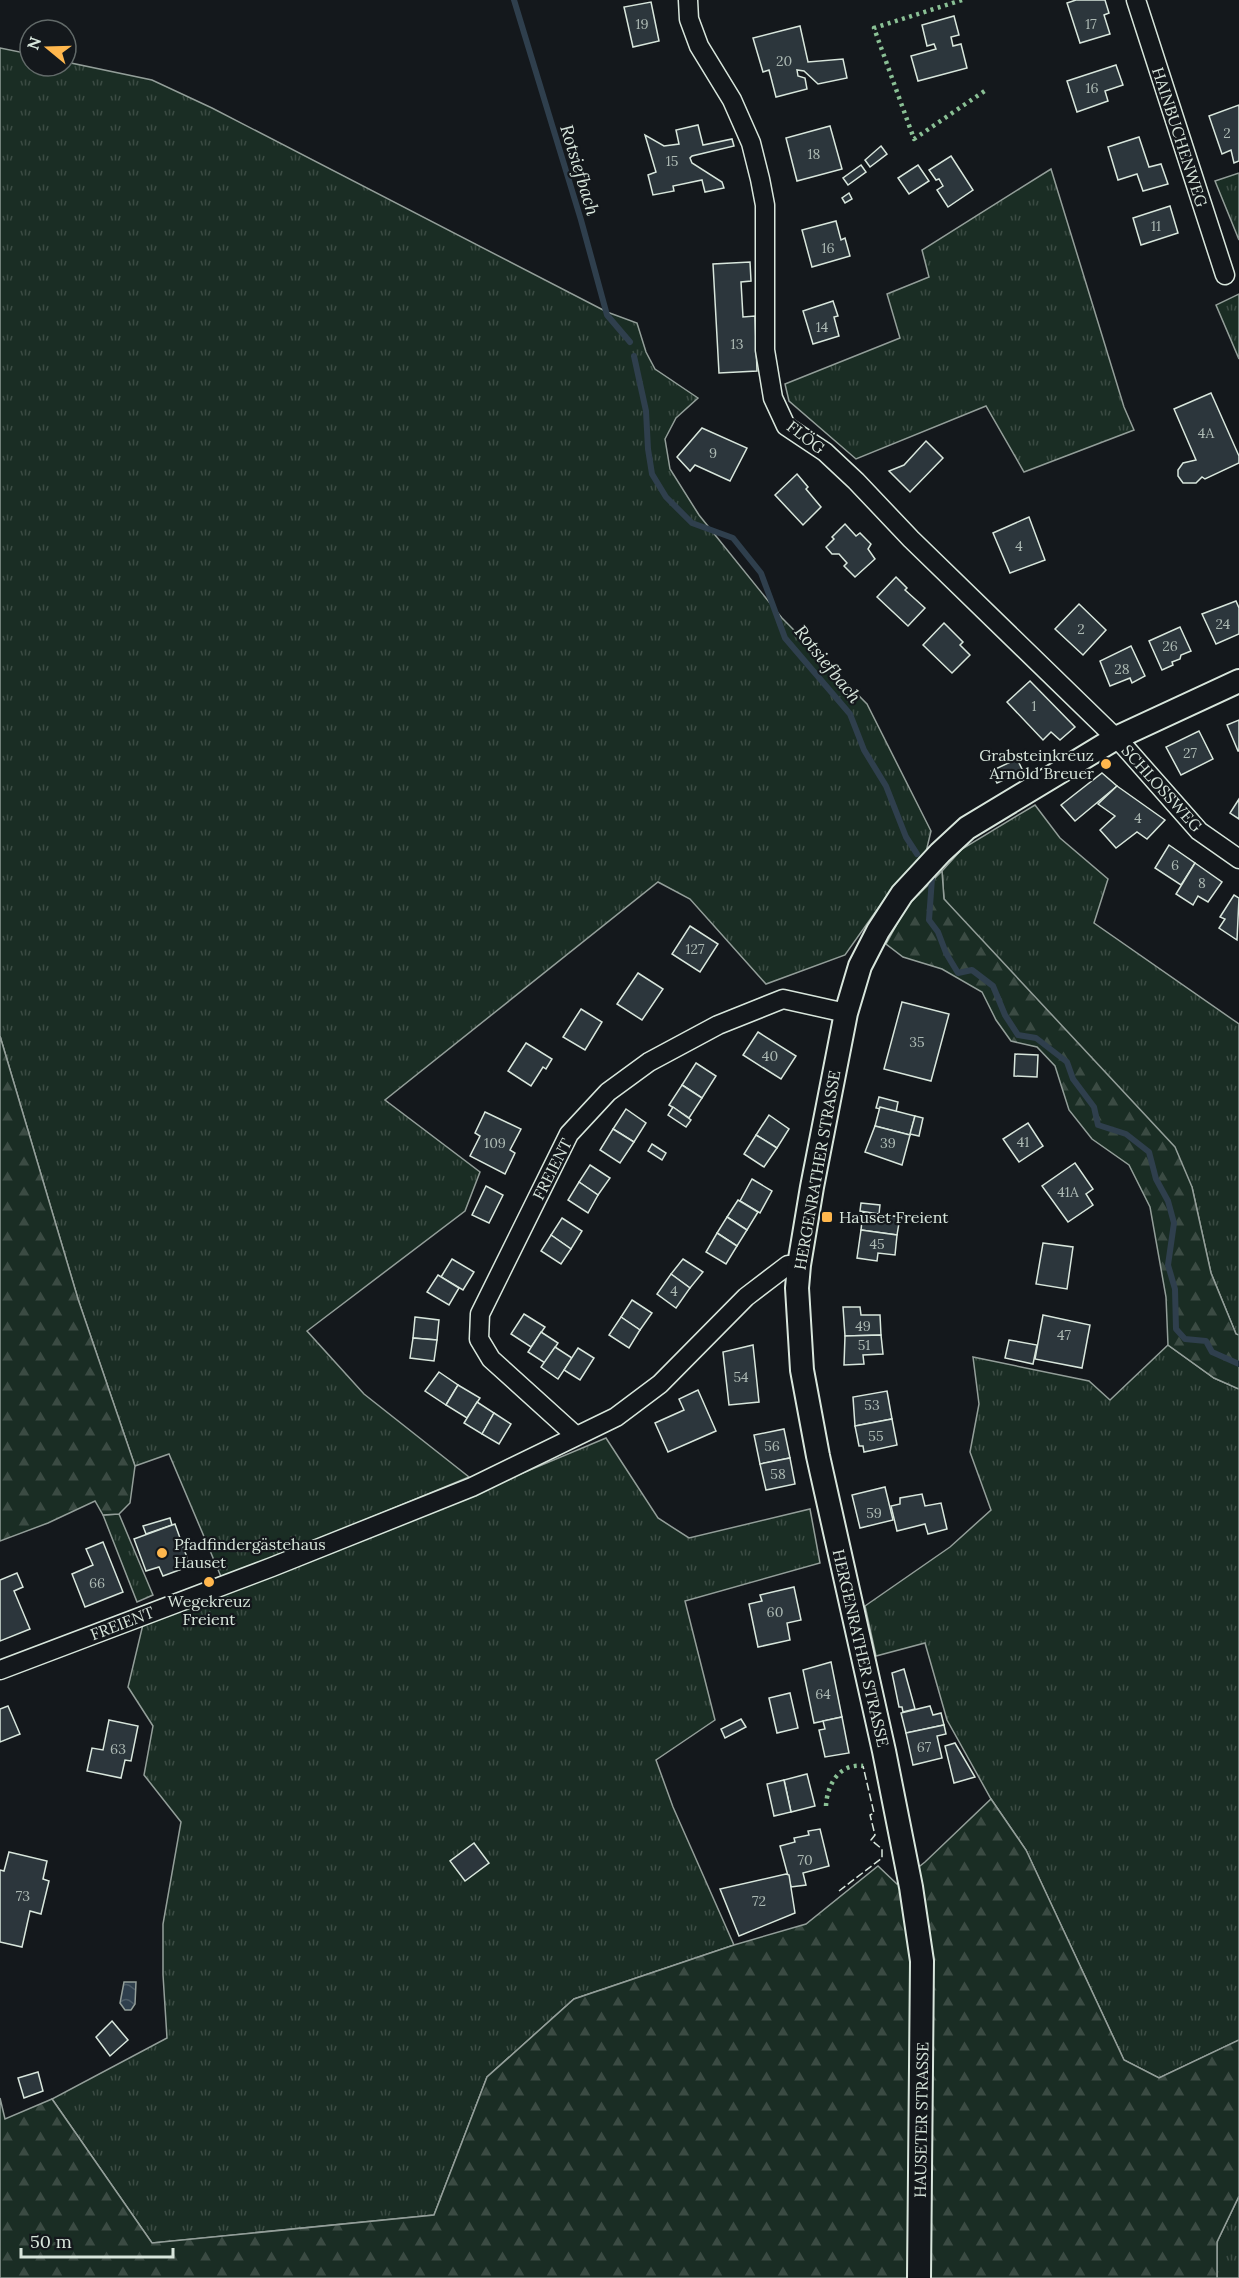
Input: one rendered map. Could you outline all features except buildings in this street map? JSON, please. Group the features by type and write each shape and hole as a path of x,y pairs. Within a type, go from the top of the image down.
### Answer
{"street":[{"name":"FLÖG","path":"688,0 690,19 699,46 732,100 751,143 760,179 765,205 765,350 773,398 786,426 825,452 856,481 911,539 1116,738"},
{"name":"HAINBUCHENWEG","path":"1136,0 1225,275"},
{"name":"HERGENRATHER STRASSE","path":"922,1961 911,1887 884,1751 818,1456 804,1381 797,1288 799,1265 846,1013 860,966 878,931 902,894 940,853 968,828 1116,738 1239,681"},
{"name":"SCHLOSSWEG","path":"1116,738 1199,831 1239,859"},
{"name":"FREIENT","path":"575,1435 491,1359 479,1339 480,1314 569,1134 608,1092 649,1062 718,1025 783,999 846,1013"},
{"name":"FREIENT","path":"0,1670 272,1567 472,1487 616,1417 660,1384 746,1297 788,1265 799,1265"},
{"name":"HAUSETER STRASSE","path":"919,2278 922,1961"}],"green space":[{"path":"0,48 18,52 18,78 78,78 78,65 152,80 212,108 607,312 637,323 646,352 655,369 698,398 676,418 665,439 670,469 699,515 782,618 867,704 931,831 926,852 886,897 845,955 766,984 690,899 658,882 385,1100 480,1172 465,1211 307,1331 364,1394 469,1477 222,1579 169,1454 135,1466 78,1299 0,1036"},
{"path":"1051,169 1124,407 1134,430 1024,472 986,406 856,459 789,401 785,384 900,338 887,294 929,277 922,250"},
{"path":"1239,173 1239,240 1215,181"},
{"path":"1239,294 1239,359 1216,305"},
{"path":"1035,805 1060,838 1108,879 1094,923 1239,1024 1239,1336 1236,1334 1211,1273 1192,1187 944,899 942,871 962,849"},
{"path":"942,871 944,899 1175,1147 1192,1187 1211,1273 1236,1334 1239,1335 1239,1389 1214,1378 1168,1345 1166,1297 1150,1207 1129,1165 1092,1139 1069,1110 1055,1066 1037,1047 1011,1041 996,1020 982,992 942,969 903,957 886,944 907,906"},
{"path":"0,1036 78,1299 135,1466 130,1503 119,1514 103,1515 95,1501 48,1523 0,1541"},
{"path":"1168,1345 1214,1378 1239,1389 1239,2040 1159,2078 1124,2060 1026,1850 991,1799 947,1720 925,1643 876,1656 865,1606 950,1547 991,1510 970,1452 979,1404 973,1357 1089,1381 1110,1400"},
{"path":"606,1438 658,1518 689,1538 810,1509 820,1563 685,1601 715,1720 656,1760 673,1807 734,1945 574,1999 487,2077 434,2215 152,2243 52,2099 167,2038 163,1924 181,1822 144,1775 153,1726 128,1687 144,1620 485,1489"},
{"path":"119,1514 153,1595 137,1602 103,1515"},
{"path":"991,1799 1026,1850 1124,2060 1159,2078 1239,2040 1239,2196 1217,2242 1217,2278 0,2278 0,2098 5,2119 52,2099 152,2243 434,2215 487,2077 574,1999 734,1945 806,1924 878,1866 897,1884 925,1862"},
{"path":"1239,2196 1239,2278 1217,2278 1217,2242"}],"water":[{"path":"124,1982 136,1982 135,2004 131,2010 125,2010 120,2003"}],"waterway":[{"name":"Rotsiefbach","path":"514,0 581,220 607,315 630,342"},
{"name":"Rotsiefbach","path":"634,356 646,411 652,474 666,497 692,523 733,538 761,573 785,638 850,714 864,750 886,786 906,837 917,854"},
{"name":"Rotsiefbach","path":"932,878 929,920 938,932 946,953 958,973 972,970 993,986 1005,1015 1018,1035 1036,1038 1067,1062 1073,1079 1094,1107 1098,1125 1126,1134 1149,1152 1156,1179 1168,1201 1174,1223 1168,1265 1175,1289 1176,1329 1185,1339 1206,1341 1212,1352 1239,1364"}],"hedge":[{"path":"962,0 874,28 914,139 986,90"},
{"path":"826,1806 829,1790 836,1777 847,1768 863,1766"}],"fence":[{"path":"839,1891 882,1858 882,1849 871,1840 875,1835 870,1815 874,1813 863,1766"}],"place":[{"name":"Grabsteinkreuz Arnold Breuer","path":"1106,764"},
{"name":"Hauset Freient","path":"827,1217"},
{"name":"Pfadfindergästehaus Hauset","path":"162,1553"},
{"name":"Wegekreuz Freient","path":"209,1582"}]}
